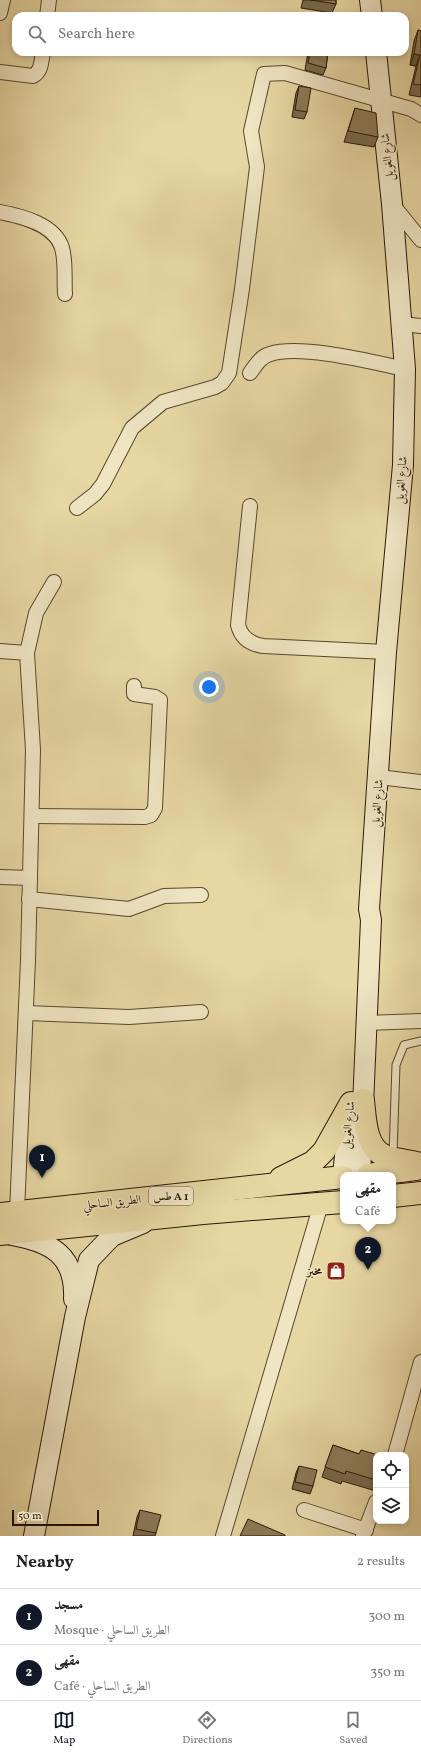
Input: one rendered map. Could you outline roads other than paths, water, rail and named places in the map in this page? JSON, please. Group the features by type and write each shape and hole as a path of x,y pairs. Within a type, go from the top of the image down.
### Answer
{"highway":[{"path":"357,1102 374,1148 383,1155 421,1164"},
{"path":"265,1186 313,1162 357,1102"},
{"path":"391,1172 421,1168"},
{"name":"الطريق الساحلي","path":"6,1224 265,1186 340,1177"},
{"path":"396,1196 421,1193"},
{"name":"الطريق الساحلي","path":"6,1224 156,1218 340,1202"}],"street":[{"path":"0,13 3,0"},
{"path":"48,12 49,0"},
{"path":"370,0 372,12"},
{"path":"0,72 33,76 37,73 41,66 42,56"},
{"name":"شارع الغويل","path":"344,1172 357,1102 366,1023 371,920 369,909 386,652 403,465 405,369 412,325 392,204 376,56"},
{"path":"77,508 95,494 103,484 132,428 163,402 215,387 222,383 228,373 242,289 257,167 251,131 264,74 285,73 411,109 421,115"},
{"path":"392,204 421,240"},
{"path":"0,212 43,226 58,238 63,250 65,294"},
{"path":"250,373 260,359 270,354 294,352 324,354 405,369"},
{"path":"250,506 238,625 242,634 247,640 262,646 386,652"},
{"path":"54,582 36,613 27,653 33,750 26,1013 6,1224 48,1245 59,1253 68,1263 72,1275 75,1317"},
{"path":"0,651 27,653"},
{"path":"32,816 145,817 154,812 156,808 160,700 155,697 134,694 134,686"},
{"path":"378,777 421,782"},
{"path":"0,877 30,878"},
{"path":"29,899 129,909 164,896 201,895"},
{"name":"شارع الغويل","path":"360,1172 357,1102 363,923 369,909"},
{"path":"26,1013 129,1017 201,1012"},
{"path":"366,1023 421,1021"},
{"path":"223,1536 322,1204"},
{"path":"34,1536 75,1317 88,1266 97,1250 112,1236 156,1218"},
{"path":"396,1452 421,1362"},
{"path":"304,1510 364,1533 373,1510"}],"lane":[{"path":"392,1158 396,1065 404,1044 421,1041"}],"place":[{"name":"مسجد","path":"42,1178"},
{"name":"مقهى","path":"368,1270"},
{"name":"مخبز","path":"336,1271"}]}
